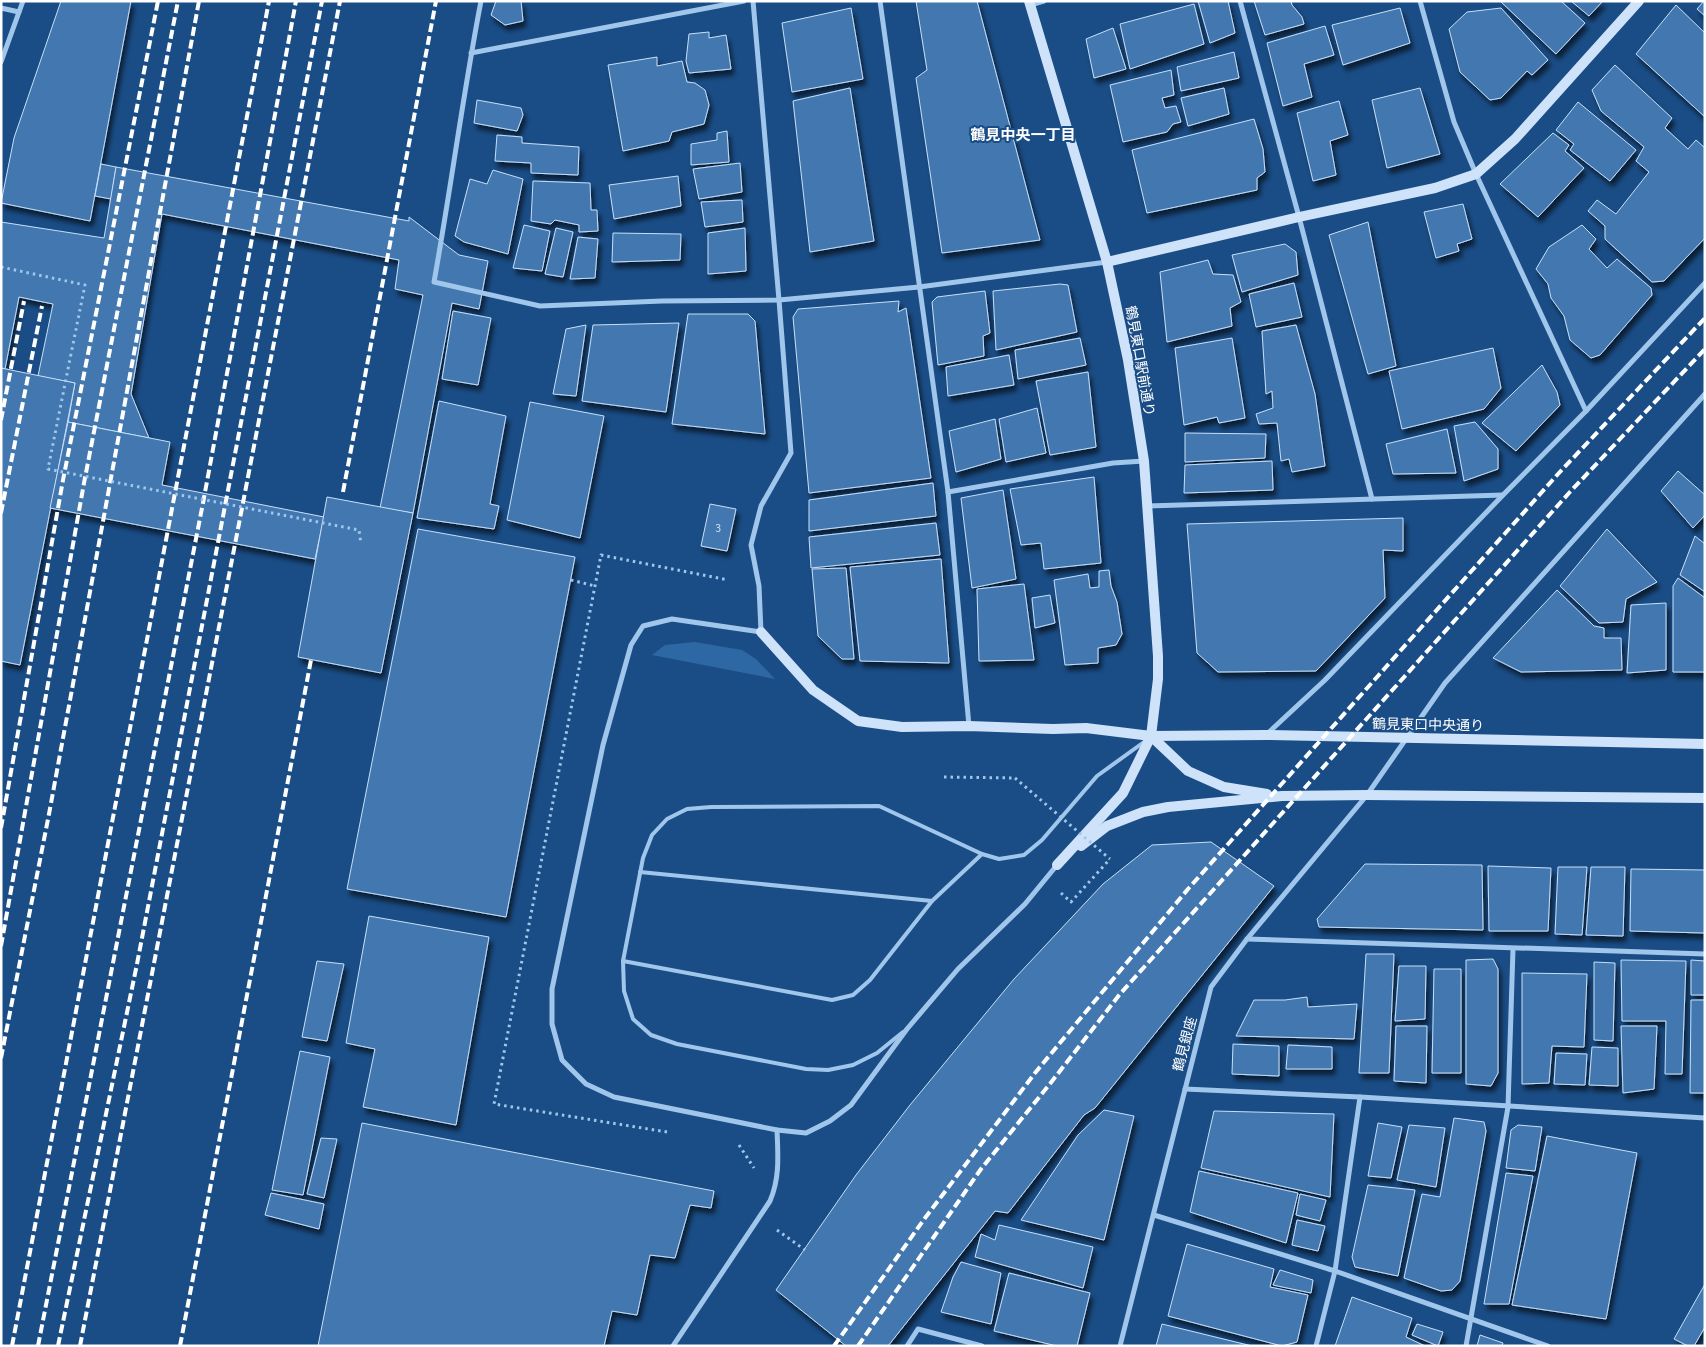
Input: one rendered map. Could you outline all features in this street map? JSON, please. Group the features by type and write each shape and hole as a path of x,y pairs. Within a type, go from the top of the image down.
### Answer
{"street":[{"path":"1,62 22,1"},
{"path":"481,1 434,282 540,306 662,301 779,300 919,286 1107,262 1299,216 1435,188 1476,174 1515,139 1639,1"},
{"path":"471,53 744,1"},
{"path":"752,1 791,453 760,506 751,545 759,586 761,632 672,619 643,626 631,645 603,744 552,989 552,1024 562,1060 586,1084 614,1097 777,1130 806,1133 830,1121 851,1105 907,1028 958,968 1025,904 1057,865 1107,826 1143,812 1168,807 1282,796 1705,798"},
{"path":"880,1 948,492 969,726"},
{"path":"1030,3 1044,1"},
{"path":"1240,1 1299,216 1372,499"},
{"path":"1420,1 1454,122 1476,174 1586,411"},
{"name":"鶴見東口駅前通り","path":"1030,3 1107,262 1128,360 1144,460 1158,656 1158,679 1151,736 1123,793 1057,865"},
{"path":"1,8 19,12"},
{"path":"1266,735 1325,680 1586,411 1705,282"},
{"name":"鶴見銀座","path":"1120,1346 1212,987 1247,939 1367,795 1445,683 1705,394"},
{"path":"948,492 1144,460"},
{"path":"1147,506 1503,495"},
{"name":"鶴見東口中央通り","path":"761,632 813,690 858,721 902,727 1086,728 1151,736 1266,735 1705,744"},
{"path":"1151,736 1188,771 1221,784 1224,787 1282,796"},
{"path":"1247,939 1705,954"},
{"path":"1466,1346 1508,1107 1513,948"},
{"path":"1185,1089 1360,1097 1705,1118"},
{"path":"1316,1346 1335,1271 1360,1097"},
{"path":"673,1346 760,1218 776,1188 778,1172 777,1130"},
{"path":"1154,1215 1335,1271 1548,1346"},
{"path":"907,1346 918,1329 982,1346"}],"lane":[{"path":"907,1028 877,1053 853,1065 828,1070 806,1069 677,1044 651,1035 633,1019 624,991 622,962 643,858 652,835 667,819 687,809 711,807 879,806 982,854 1000,859 1024,855 1042,840 1097,776 1151,736"},
{"path":"622,962 832,1000 853,995 870,980 932,901 982,854"},
{"path":"640,872 932,901"}],"path":[{"path":"1,266 85,285 48,469 359,530 360,544"},
{"path":"571,580 595,586"},
{"path":"944,778 1015,778 1110,859 1071,902 1061,893 1068,886"},
{"path":"760,1218 805,1250"}],"shaded area":[{"path":"695,642 742,650 756,659 775,679 652,655 665,645"}],"building":[{"path":"61,1 131,1 90,221 1,203 14,138"},
{"path":"496,1 521,1 523,21 505,25 491,15"},
{"path":"916,1 977,1 1040,240 942,253 916,78 927,70"},
{"path":"1198,1 1228,1 1235,33 1210,43"},
{"path":"1254,1 1291,1 1302,17 1304,24 1265,35"},
{"path":"1500,1 1561,1 1585,23 1556,54"},
{"path":"1571,1 1603,1 1589,16"},
{"path":"1705,1 1705,16 1697,9"},
{"path":"1194,4 1204,44 1130,69 1120,24"},
{"path":"1676,5 1705,33 1705,117 1636,54"},
{"path":"851,8 863,79 792,92 782,23"},
{"path":"1400,8 1410,43 1343,65 1332,25"},
{"path":"1501,8 1548,60 1532,75 1527,71 1501,98 1490,100 1460,72 1449,29 1467,12"},
{"path":"1325,26 1334,55 1304,64 1312,97 1283,106 1267,43"},
{"path":"1113,28 1126,69 1094,78 1086,39"},
{"path":"709,32 709,38 726,35 731,69 689,73 686,61 689,34"},
{"path":"1234,52 1239,78 1181,91 1177,67"},
{"path":"657,57 657,66 682,61 687,82 695,83 705,90 709,105 704,124 672,132 669,141 623,151 608,65"},
{"path":"1615,65 1672,118 1665,128 1688,149 1696,140 1705,148 1705,238 1664,281 1652,282 1605,239 1605,226 1588,211 1597,200 1616,214 1649,172 1636,161 1644,147 1601,111 1592,90"},
{"path":"1171,70 1174,95 1162,98 1165,108 1176,106 1181,122 1173,124 1167,132 1123,142 1110,85"},
{"path":"850,88 874,241 810,252 793,101"},
{"path":"1224,88 1229,114 1188,126 1181,98"},
{"path":"1420,88 1440,154 1387,168 1372,100"},
{"path":"477,100 521,108 523,115 517,131 474,123"},
{"path":"1339,101 1348,135 1330,141 1336,175 1313,181 1297,113"},
{"path":"1578,102 1636,150 1610,181 1570,150 1574,144 1556,130"},
{"path":"1254,119 1263,149 1265,172 1257,178 1257,190 1147,213 1132,150"},
{"path":"727,131 729,162 691,165 691,144 717,140 717,133"},
{"path":"1553,133 1569,145 1565,151 1584,168 1538,217 1500,184"},
{"path":"497,135 522,137 522,143 579,147 578,175 531,173 531,163 495,161"},
{"path":"740,163 742,192 699,199 693,169"},
{"path":"101,164 116,167 111,199 95,196"},
{"path":"116,167 409,221 409,217 459,255 488,261 479,309 452,303 413,513 380,508 423,295 395,289 399,260 162,214 131,394 149,438 68,422 75,383 38,376 53,304 19,297 5,369 1,368 1,222 104,238"},
{"path":"493,170 523,179 508,254 464,242 455,236 470,179 487,184"},
{"path":"678,176 681,206 614,219 609,185"},
{"path":"533,181 590,183 591,210 597,210 598,231 579,232 579,225 555,220 551,224 531,221"},
{"path":"742,200 743,222 705,227 701,202"},
{"path":"1463,204 1472,239 1457,244 1459,251 1436,258 1424,212"},
{"path":"1368,222 1396,366 1368,374 1329,235"},
{"path":"524,225 550,231 542,271 513,268"},
{"path":"1582,225 1596,239 1589,249 1607,268 1617,259 1651,288 1652,295 1600,355 1591,358 1570,340 1564,316 1551,298 1548,284 1536,269 1549,247"},
{"path":"556,228 573,232 563,277 545,274"},
{"path":"745,228 746,271 708,274 708,233"},
{"path":"613,233 681,234 680,260 612,262"},
{"path":"578,237 598,239 595,278 570,279"},
{"path":"1285,244 1296,252 1298,275 1242,292 1232,255"},
{"path":"1208,260 1213,274 1233,275 1241,302 1230,308 1232,326 1167,342 1160,272"},
{"path":"1294,283 1302,317 1256,327 1249,294"},
{"path":"1060,284 1068,285 1077,332 996,350 993,291"},
{"path":"985,291 990,333 983,336 984,356 938,365 932,302 937,297"},
{"path":"899,301 898,312 906,308 931,478 809,493 793,317 798,309"},
{"path":"453,311 491,318 478,385 442,379"},
{"path":"688,314 748,314 755,321 765,434 672,424"},
{"path":"679,323 666,412 582,401 593,325"},
{"path":"586,325 576,396 553,394 566,329"},
{"path":"1296,325 1315,394 1325,466 1292,472 1289,459 1281,461 1277,423 1259,424 1256,414 1273,408 1272,391 1266,394 1262,331"},
{"path":"1080,338 1086,365 1018,379 1015,350"},
{"path":"1232,338 1245,418 1219,423 1217,417 1184,425 1175,348"},
{"path":"1493,348 1501,388 1484,409 1402,429 1389,371"},
{"path":"1009,355 1014,385 948,396 946,367"},
{"path":"1542,365 1557,392 1560,405 1516,451 1482,423"},
{"path":"1,368 75,383 20,665 1,661"},
{"path":"1088,372 1096,447 1050,455 1036,381"},
{"path":"439,401 506,416 490,504 499,506 494,529 417,518"},
{"path":"530,402 604,416 580,538 507,520"},
{"path":"1037,408 1046,453 1006,462 999,419"},
{"path":"995,419 1001,459 956,472 949,431"},
{"path":"68,422 170,442 162,485 324,517 315,559 50,508"},
{"path":"1475,422 1498,449 1498,469 1464,481 1454,426"},
{"path":"1447,429 1456,473 1393,474 1386,444"},
{"path":"1185,433 1266,434 1265,458 1185,462"},
{"path":"1272,461 1273,490 1184,493 1185,465"},
{"path":"1678,471 1705,495 1705,515 1693,528 1661,491"},
{"path":"1094,477 1101,563 1044,569 1041,543 1021,545 1010,489"},
{"path":"933,483 936,516 809,531 809,500"},
{"path":"1003,490 1016,579 972,588 961,498"},
{"path":"327,497 413,513 381,673 298,657"},
{"path":"710,504 736,509 727,551 701,546"},
{"path":"1403,518 1403,551 1383,550 1385,598 1316,671 1218,672 1197,653 1187,524"},
{"path":"936,523 940,555 811,568 809,537"},
{"path":"418,529 575,557 506,917 347,889"},
{"path":"1607,529 1657,582 1626,599 1623,622 1599,623 1560,586"},
{"path":"1695,536 1705,544 1705,592 1680,575"},
{"path":"941,559 949,663 860,661 850,567"},
{"path":"846,568 854,659 842,659 818,636 812,569"},
{"path":"1109,570 1122,634 1116,645 1098,648 1098,663 1065,665 1054,580 1088,574 1090,588 1099,587 1099,571"},
{"path":"1678,578 1705,598 1705,672 1673,672 1673,586"},
{"path":"1024,584 1034,660 979,661 977,589"},
{"path":"1557,590 1594,626 1604,628 1604,638 1621,638 1622,670 1521,672 1493,658"},
{"path":"1050,595 1055,623 1035,628 1032,598"},
{"path":"1666,603 1666,670 1627,673 1631,605"},
{"path":"1211,842 1274,886 1095,1108 1084,1115 1008,1213 995,1211 888,1346 846,1346 776,1290 856,1175 910,1105 1014,979 1103,884 1152,845"},
{"path":"1365,864 1482,865 1483,930 1319,927 1317,919"},
{"path":"1488,866 1551,868 1548,931 1489,931"},
{"path":"1558,867 1587,867 1582,935 1555,934"},
{"path":"1591,867 1625,867 1623,936 1586,935"},
{"path":"1631,869 1705,870 1705,933 1630,931"},
{"path":"369,916 489,937 456,1125 363,1107 375,1049 346,1043"},
{"path":"1366,954 1394,954 1389,1073 1359,1073"},
{"path":"1493,959 1498,969 1498,1073 1491,1086 1466,1084 1466,960"},
{"path":"1621,960 1686,961 1682,1074 1665,1074 1666,1021 1622,1021"},
{"path":"1691,960 1705,961 1705,995 1691,995"},
{"path":"317,961 344,964 327,1041 302,1037"},
{"path":"1594,962 1615,963 1613,1041 1594,1040"},
{"path":"1399,966 1426,966 1425,1019 1395,1021"},
{"path":"1434,969 1461,969 1461,1073 1432,1073"},
{"path":"1522,973 1587,974 1584,1047 1552,1046 1549,1083 1522,1084"},
{"path":"1307,997 1308,1007 1357,1004 1354,1039 1236,1036 1254,1000 1285,1000"},
{"path":"1691,1000 1705,1000 1705,1093 1690,1093"},
{"path":"1396,1026 1427,1026 1426,1083 1394,1081"},
{"path":"1621,1026 1657,1026 1654,1089 1623,1093"},
{"path":"1233,1044 1279,1046 1279,1076 1232,1074"},
{"path":"1288,1045 1332,1047 1332,1069 1286,1069"},
{"path":"1592,1047 1618,1048 1618,1086 1589,1085"},
{"path":"300,1051 330,1057 303,1195 272,1190"},
{"path":"1556,1053 1587,1054 1585,1085 1554,1084"},
{"path":"1104,1110 1134,1116 1104,1240 1021,1220 1078,1135"},
{"path":"1214,1111 1334,1114 1330,1197 1201,1168"},
{"path":"1454,1118 1484,1122 1486,1131 1460,1281 1452,1290 1441,1291 1404,1278 1422,1194 1440,1197"},
{"path":"362,1123 714,1191 711,1208 690,1205 675,1258 650,1255 637,1315 612,1311 604,1346 318,1346"},
{"path":"1378,1123 1402,1127 1391,1178 1368,1176"},
{"path":"1409,1125 1445,1128 1436,1187 1397,1180"},
{"path":"1518,1125 1542,1127 1535,1171 1506,1168 1511,1130"},
{"path":"1547,1136 1637,1153 1606,1319 1512,1305"},
{"path":"321,1138 337,1139 324,1198 307,1194"},
{"path":"1199,1171 1298,1193 1286,1243 1190,1212"},
{"path":"1506,1173 1533,1176 1509,1304 1484,1304"},
{"path":"1368,1185 1415,1190 1398,1276 1355,1267 1352,1257"},
{"path":"271,1193 324,1204 319,1229 265,1215"},
{"path":"1300,1194 1326,1200 1320,1221 1296,1215"},
{"path":"1297,1220 1325,1226 1318,1251 1292,1245"},
{"path":"999,1225 1093,1247 1083,1288 975,1257 981,1234 995,1240"},
{"path":"1187,1244 1274,1269 1270,1287 1308,1295 1297,1342 1282,1346 1168,1316"},
{"path":"961,1262 1001,1273 991,1324 941,1312 953,1277"},
{"path":"1280,1270 1313,1280 1311,1293 1273,1285"},
{"path":"1009,1273 1090,1293 1077,1346 1057,1346 994,1331"},
{"path":"1705,1284 1705,1327 1694,1346 1688,1346 1674,1339"},
{"path":"1352,1297 1412,1318 1406,1337 1425,1346 1335,1346"},
{"path":"1162,1324 1252,1346 1156,1346"},
{"path":"1417,1324 1443,1332 1438,1346 1412,1335"},
{"path":"1480,1335 1503,1343 1502,1346 1477,1346"}],"railway":[{"path":"1,828 63,480 158,1"},
{"path":"1,946 84,483 178,1"},
{"path":"1,1058 49,814 199,1"},
{"path":"12,1346 269,1"},
{"path":"38,1346 203,503 296,1"},
{"path":"58,1346 137,964 322,1"},
{"path":"80,1346 340,1"},
{"path":"343,492 436,1"},
{"path":"1,420 24,301"},
{"path":"1,513 42,306"},
{"path":"834,1346 925,1218 1035,1073 1188,889 1558,474 1705,318"},
{"path":"858,1346 981,1169 1120,994 1569,493 1705,349"},
{"path":"180,1346 311,660"}],"district":[{"name":"鶴見中央一丁目","path":"1023,135"}]}
